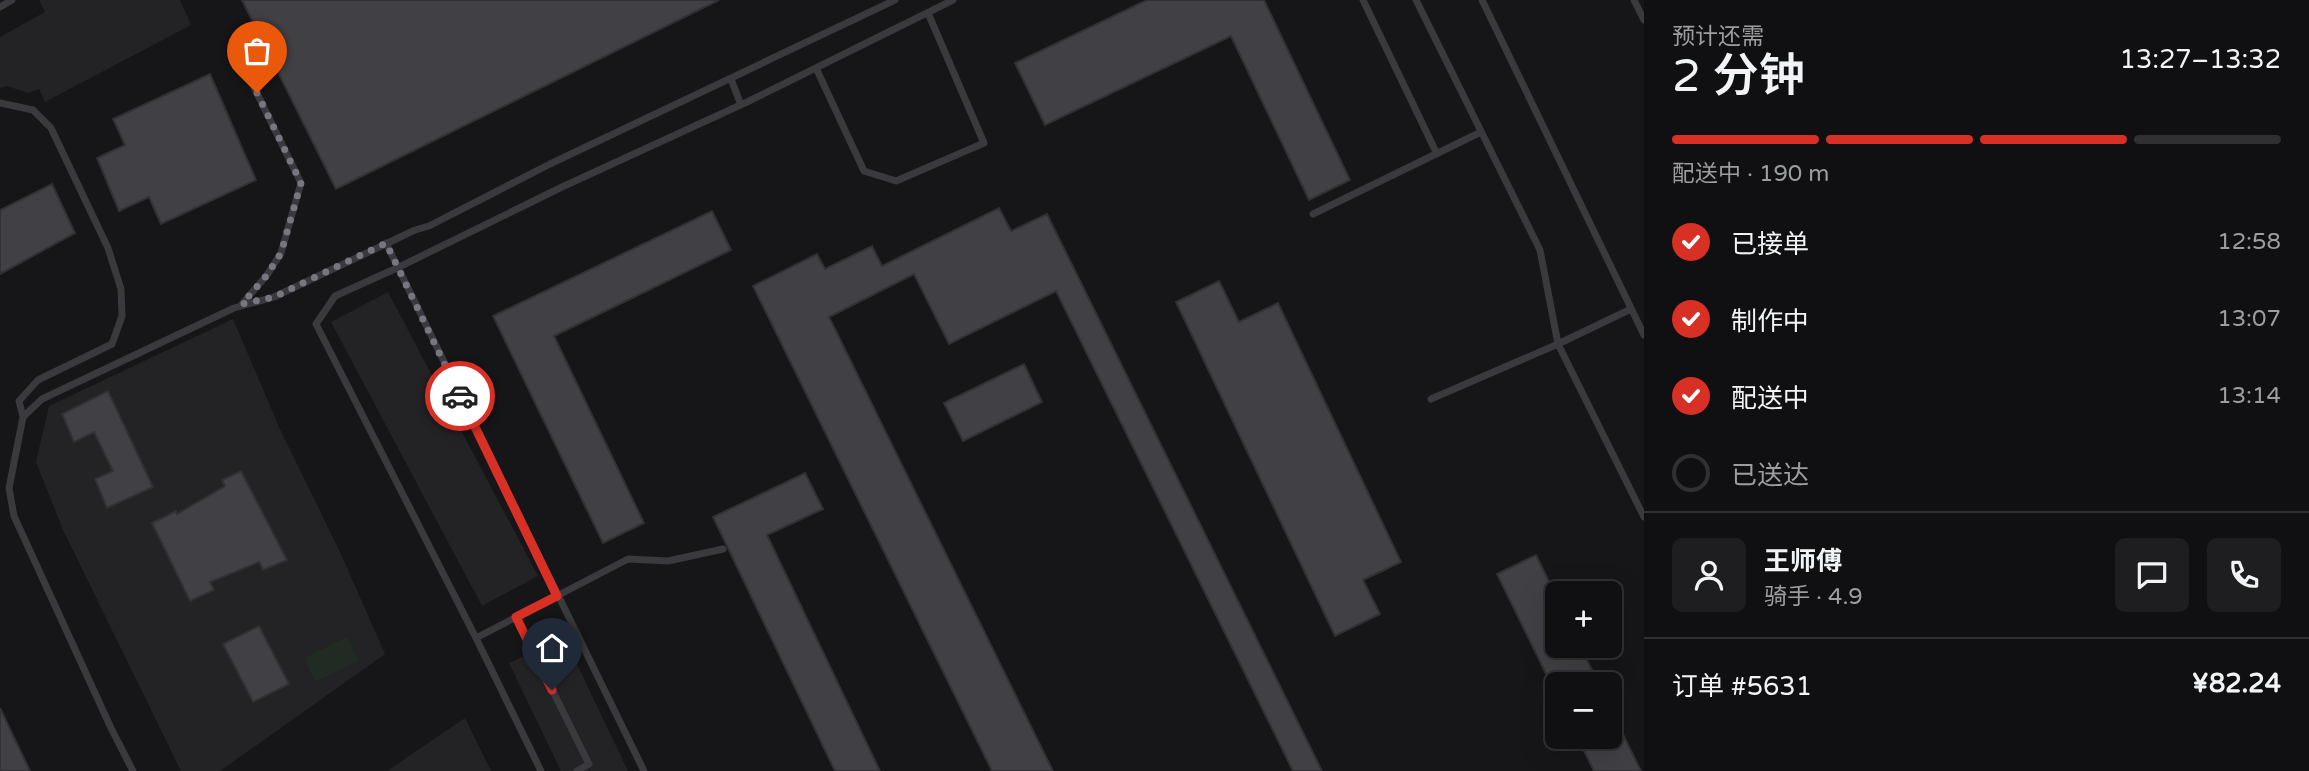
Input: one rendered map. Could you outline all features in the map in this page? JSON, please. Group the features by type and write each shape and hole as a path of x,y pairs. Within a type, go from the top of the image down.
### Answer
{"lane":[{"path":"0,6 12,0"},
{"path":"23,417 42,399 242,304 274,297 386,243 429,226 550,164 895,0"},
{"path":"541,771 317,324 335,296 741,105 953,0"},
{"path":"1363,0 1437,154"},
{"path":"1416,0 1540,250 1558,344 1644,517"},
{"path":"1482,0 1644,335"},
{"path":"1634,0 1644,20"},
{"path":"816,68 864,171 896,181 984,143 928,13"},
{"path":"242,304 267,275 281,253 301,183 246,71"},
{"path":"731,79 741,105"},
{"path":"0,103 33,110 51,128 108,248 121,289 122,316 112,344 38,380 19,401 23,417 9,488 14,516 111,728 134,771"},
{"path":"1313,214 1481,132"},
{"path":"386,243 643,771"},
{"path":"1431,399 1631,309"},
{"path":"476,638 628,559 668,561 723,549"},
{"path":"516,617 589,764 577,771"}],"shaded area":[{"path":"39,0 180,0 191,25 45,102 39,89 28,93 7,86 0,88 0,37 45,12"},
{"path":"388,292 538,576 482,606 331,322"},
{"path":"233,319 279,427 340,552 385,654 220,771 181,771 63,530 36,462 49,406"},
{"path":"347,637 359,661 315,682 304,658"},
{"path":"564,637 628,771 561,771 509,663"},
{"path":"465,718 491,771 387,771"}],"building":[{"path":"242,0 719,0 336,189"},
{"path":"1147,0 1264,0 1350,180 1309,200 1231,36 1045,125 1015,63"},
{"path":"210,74 256,180 161,224 149,197 119,211 97,158 125,145 113,119"},
{"path":"52,184 75,233 0,274 0,210"},
{"path":"999,208 1011,231 1047,214 1322,771 1293,771 1056,291 949,344 914,274 829,317 1053,771 992,771 753,286 817,254 825,269 872,246 882,266"},
{"path":"712,211 731,250 554,336 644,523 603,543 493,316"},
{"path":"1219,281 1239,322 1278,303 1401,562 1363,580 1380,614 1335,636 1176,302"},
{"path":"1024,364 1042,402 963,441 944,403"},
{"path":"108,391 153,487 107,508 95,479 113,471 94,432 74,442 62,414"},
{"path":"241,471 287,560 263,570 259,562 210,582 214,590 190,601 152,523 176,511 177,514 225,486 222,480"},
{"path":"805,473 823,509 767,535 880,771 835,771 713,517"},
{"path":"1536,555 1549,581 1545,581 1545,658 1586,658 1593,672 1545,672 1497,574"},
{"path":"259,626 289,684 253,702 223,644"},
{"path":"0,708 30,771 0,771"},
{"path":"1622,732 1641,771 1594,771 1583,749 1622,749"}],"way so far":[{"path":"257,93 301,183 281,253 267,275 242,304 274,297 386,243 460,396"}],"route":[{"path":"460,396 557,596 516,617 552,690"}]}
